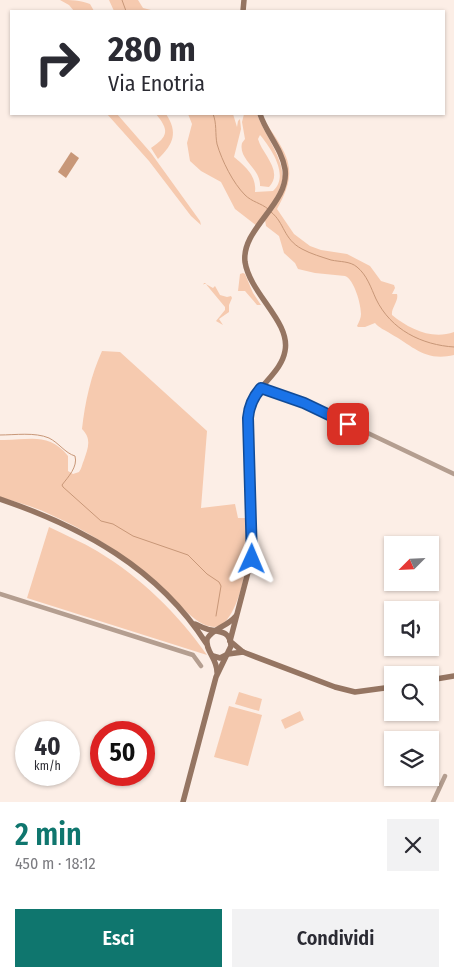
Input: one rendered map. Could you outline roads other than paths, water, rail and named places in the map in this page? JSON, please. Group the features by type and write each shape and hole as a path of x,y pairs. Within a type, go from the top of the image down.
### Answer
{"main road":[{"path":"183,802 216,677 220,666 231,648 230,641 253,553 248,414 253,398 280,364 286,346 281,326 256,290 246,263 246,246 273,206 283,186 285,169 260,115"},
{"path":"0,499 55,519 100,543 154,582 193,623 213,656 217,666 216,677"},
{"path":"206,643 208,637 216,630 228,625 237,614"},
{"path":"193,623 204,628 224,632 230,641 243,652 323,684 355,692 384,688"},
{"path":"213,656 220,658 228,654 243,652"},
{"path":"439,678 454,676"}],"street":[{"path":"261,388 313,407 454,474"},
{"path":"0,594 193,655 201,666"},
{"path":"433,802 445,776"}],"waterway":[{"path":"122,0 126,10"},
{"path":"213,115 217,144 232,178 248,197 268,209"},
{"path":"271,212 276,216 291,241 302,249 320,257 348,263 357,267 366,278 382,310 399,327 419,339 442,346 454,347"},
{"path":"0,435 31,434 43,436 53,440 68,453 75,456 74,468 62,485 63,487 101,521 113,524 133,536 188,555 207,574 219,582 221,586 216,616"}]}
